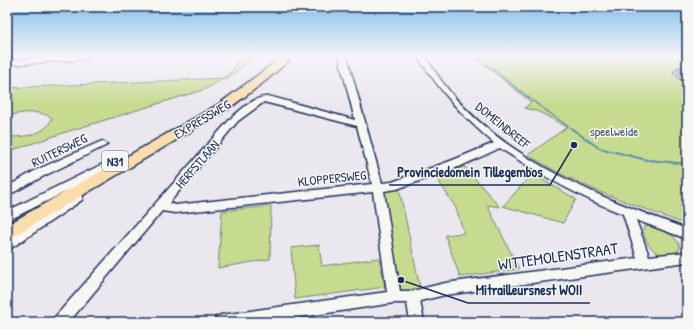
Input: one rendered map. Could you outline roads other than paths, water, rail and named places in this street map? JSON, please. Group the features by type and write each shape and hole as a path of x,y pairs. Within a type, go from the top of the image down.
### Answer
{"highway":[{"name":"EXPRESSWEG","path":"7,233 205,110 257,72"},
{"name":"EXPRESSWEG","path":"7,223 235,99 270,72"}],"street":[{"path":"346,72 377,187 394,297"},
{"name":"DOMEINDREEF","path":"433,72 451,98 500,144 526,162 558,180 628,212 687,234"},
{"name":"HERFSTLAAN","path":"60,322 69,316 160,206 235,119 260,100 272,100 360,124"},
{"name":"RUITERSWEG","path":"7,192 46,170 102,144"},
{"name":"KLOPPERSWEG","path":"160,206 172,209 393,186 500,144"},
{"name":"EXPRESSWEG","path":"7,216 112,167"},
{"name":"EXPRESSWEG","path":"7,246 112,167"},
{"path":"628,212 646,262"},
{"name":"WITTEMOLENSTRAAT","path":"221,322 394,297 412,297 445,289 687,257"},
{"path":"412,297 417,322"}],"waterway":[{"path":"497,72 573,130"},
{"path":"572,129 599,148 647,160"},
{"path":"649,160 687,164"}],"place":[{"name":"Provinciedomein Tillegembos","path":"574,145"},
{"name":"Mitrailleursnest WOII","path":"401,280"}],"park label":[{"name":"speelweide","path":"614,131"}]}
